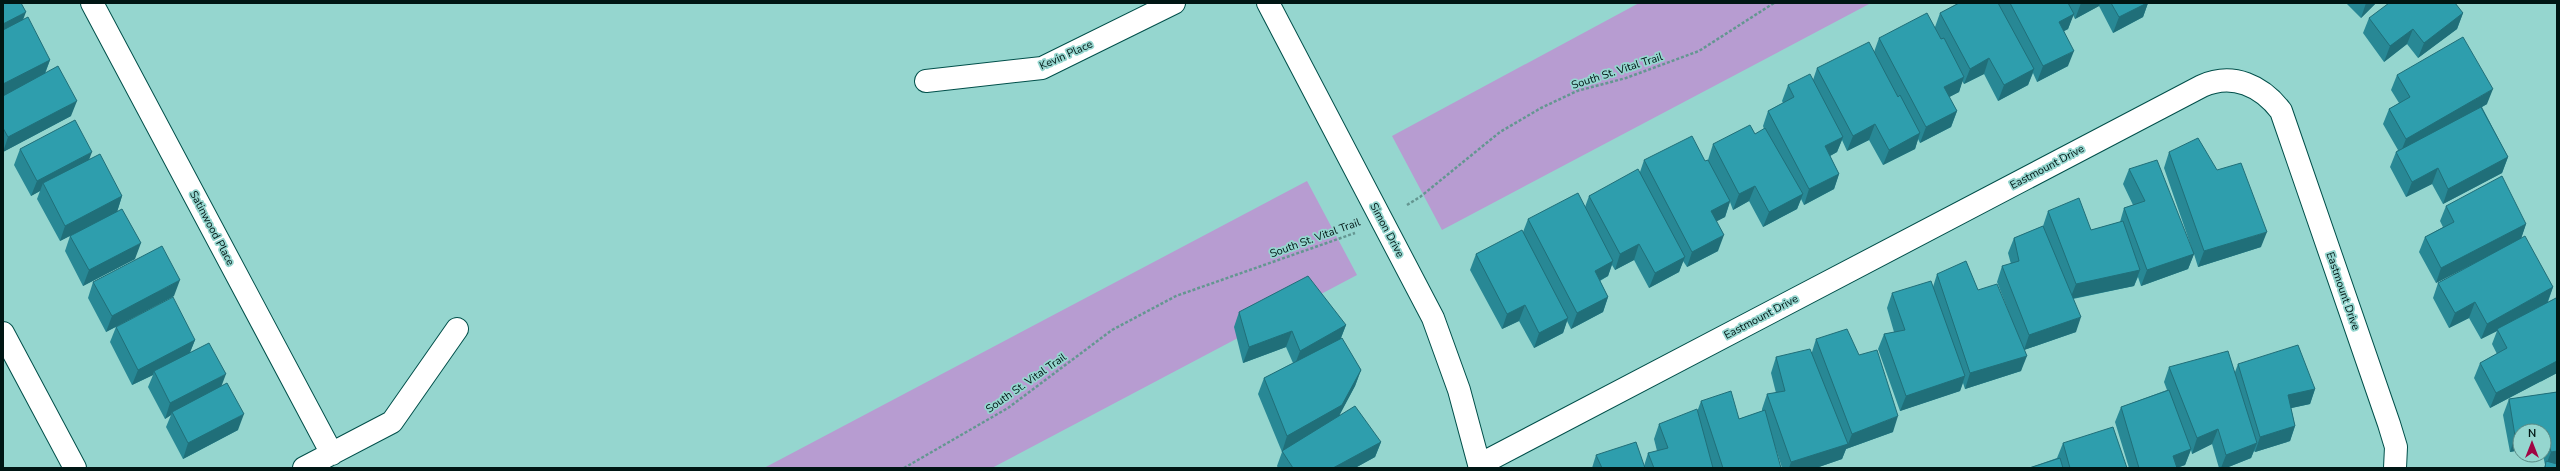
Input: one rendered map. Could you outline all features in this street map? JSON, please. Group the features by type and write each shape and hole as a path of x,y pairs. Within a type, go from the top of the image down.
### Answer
{"street":[{"name":"Satinwood Place","path":"92,3 332,454"},
{"name":"Kevin Place","path":"926,81 1042,68 1174,3"},
{"name":"Simon Drive","path":"1268,3 1433,318 1459,390 1480,466"},
{"name":"Eastmount Drive","path":"1480,466 2202,86 2222,80 2242,82 2261,90 2281,111 2389,424 2396,447 2395,468"},
{"path":"304,468 392,422 457,329"},
{"path":"3,333 75,468"}],"path":[{"name":"South St. Vital Trail","path":"904,468 1008,408 1112,330 1176,296 1353,234 1382,220 1420,197 1500,132 1541,108 1578,91 1626,78 1699,51 1774,3"}],"shaded area":[{"path":"1639,3 1871,3 1442,230 1392,136"},
{"path":"1307,181 1357,275 992,468 764,468"}],"building":[{"path":"3,3 21,3 26,12 3,24"},
{"path":"1959,3 1998,3 2034,69 2004,85 1989,58 1970,69 1940,13"},
{"path":"2010,3 2068,3 2074,14 2059,22 2074,51 2043,66"},
{"path":"2111,3 2147,3 2119,17"},
{"path":"2389,3 2455,3 2463,13 2424,43 2413,29 2390,46 2369,18"},
{"path":"1927,13 1941,39 1944,38 1964,77 1944,87 1957,111 1926,127 1879,38"},
{"path":"28,17 50,60 3,84 3,30"},
{"path":"2463,37 2493,89 2406,139 2389,109 2410,97 2397,75"},
{"path":"1869,42 1898,97 1900,95 1920,133 1889,150 1875,124 1853,136 1817,68"},
{"path":"58,66 77,101 8,137 3,128 3,96"},
{"path":"1810,74 1843,137 1825,146 1839,174 1809,189 1768,111 1794,97 1788,85"},
{"path":"2481,107 2508,157 2448,189 2438,168 2412,182 2396,152"},
{"path":"75,120 92,152 37,181 20,149"},
{"path":"1750,125 1755,134 1765,128 1803,194 1769,212 1755,186 1739,194 1713,144"},
{"path":"1692,136 1705,161 1708,160 1730,201 1711,211 1724,235 1692,252 1644,160"},
{"path":"2198,138 2217,170 2241,163 2267,232 2204,251 2169,152"},
{"path":"100,154 122,196 65,226 43,183"},
{"path":"2157,160 2194,254 2147,270 2124,208 2145,201 2129,169"},
{"path":"1638,169 1685,257 1655,273 1639,244 1620,254 1589,196"},
{"path":"2502,176 2526,224 2441,268 2425,237 2454,222 2446,206"},
{"path":"1578,193 1613,261 1595,271 1608,297 1577,313 1528,219"},
{"path":"2079,198 2091,230 2123,221 2140,270 2076,284 2048,211"},
{"path":"122,209 141,243 89,270 70,236"},
{"path":"2043,226 2081,317 2029,335 2002,266 2019,261 2014,238"},
{"path":"1522,230 1568,318 1539,333 1525,305 1507,314 1476,254"},
{"path":"2525,236 2553,287 2487,324 2475,302 2455,313 2438,283"},
{"path":"162,246 180,280 112,316 93,282"},
{"path":"1966,261 1978,290 1997,284 2027,356 1970,373 1937,274"},
{"path":"1308,276 1346,325 1300,351 1292,331 1249,347 1239,312"},
{"path":"1931,281 1965,376 1906,396 1884,334 1905,330 1892,293"},
{"path":"173,297 195,340 138,370 116,327"},
{"path":"2556,298 2557,361 2496,393 2480,363 2507,348 2497,329"},
{"path":"1847,329 1859,355 1877,350 1898,416 1852,434 1816,339"},
{"path":"1342,338 1361,370 1342,405 1287,436 1264,378"},
{"path":"209,343 226,374 170,403 154,371"},
{"path":"2298,345 2315,389 2288,395 2295,426 2260,437 2238,364"},
{"path":"1810,349 1848,444 1791,462 1767,394 1785,391 1776,357"},
{"path":"2228,351 2257,443 2226,455 2218,429 2197,438 2169,367"},
{"path":"227,383 244,414 188,443 172,412"},
{"path":"2169,390 2191,449 2173,456 2177,468 2139,468 2121,407"},
{"path":"1731,391 1739,419 1765,410 1781,468 1723,468 1701,401"},
{"path":"2557,392 2557,451 2552,452 2552,423 2513,423 2509,399"},
{"path":"1355,406 1381,442 1333,468 1293,468 1282,451"},
{"path":"1697,409 1713,468 1654,468 1648,453 1668,448 1659,424"},
{"path":"2113,427 2127,468 2070,468 2063,443"},
{"path":"1636,442 1645,468 1602,468 1596,455"},
{"path":"2060,458 2063,468 2029,468"},
{"path":"2546,463 2557,464 2557,468 2545,468"}]}
